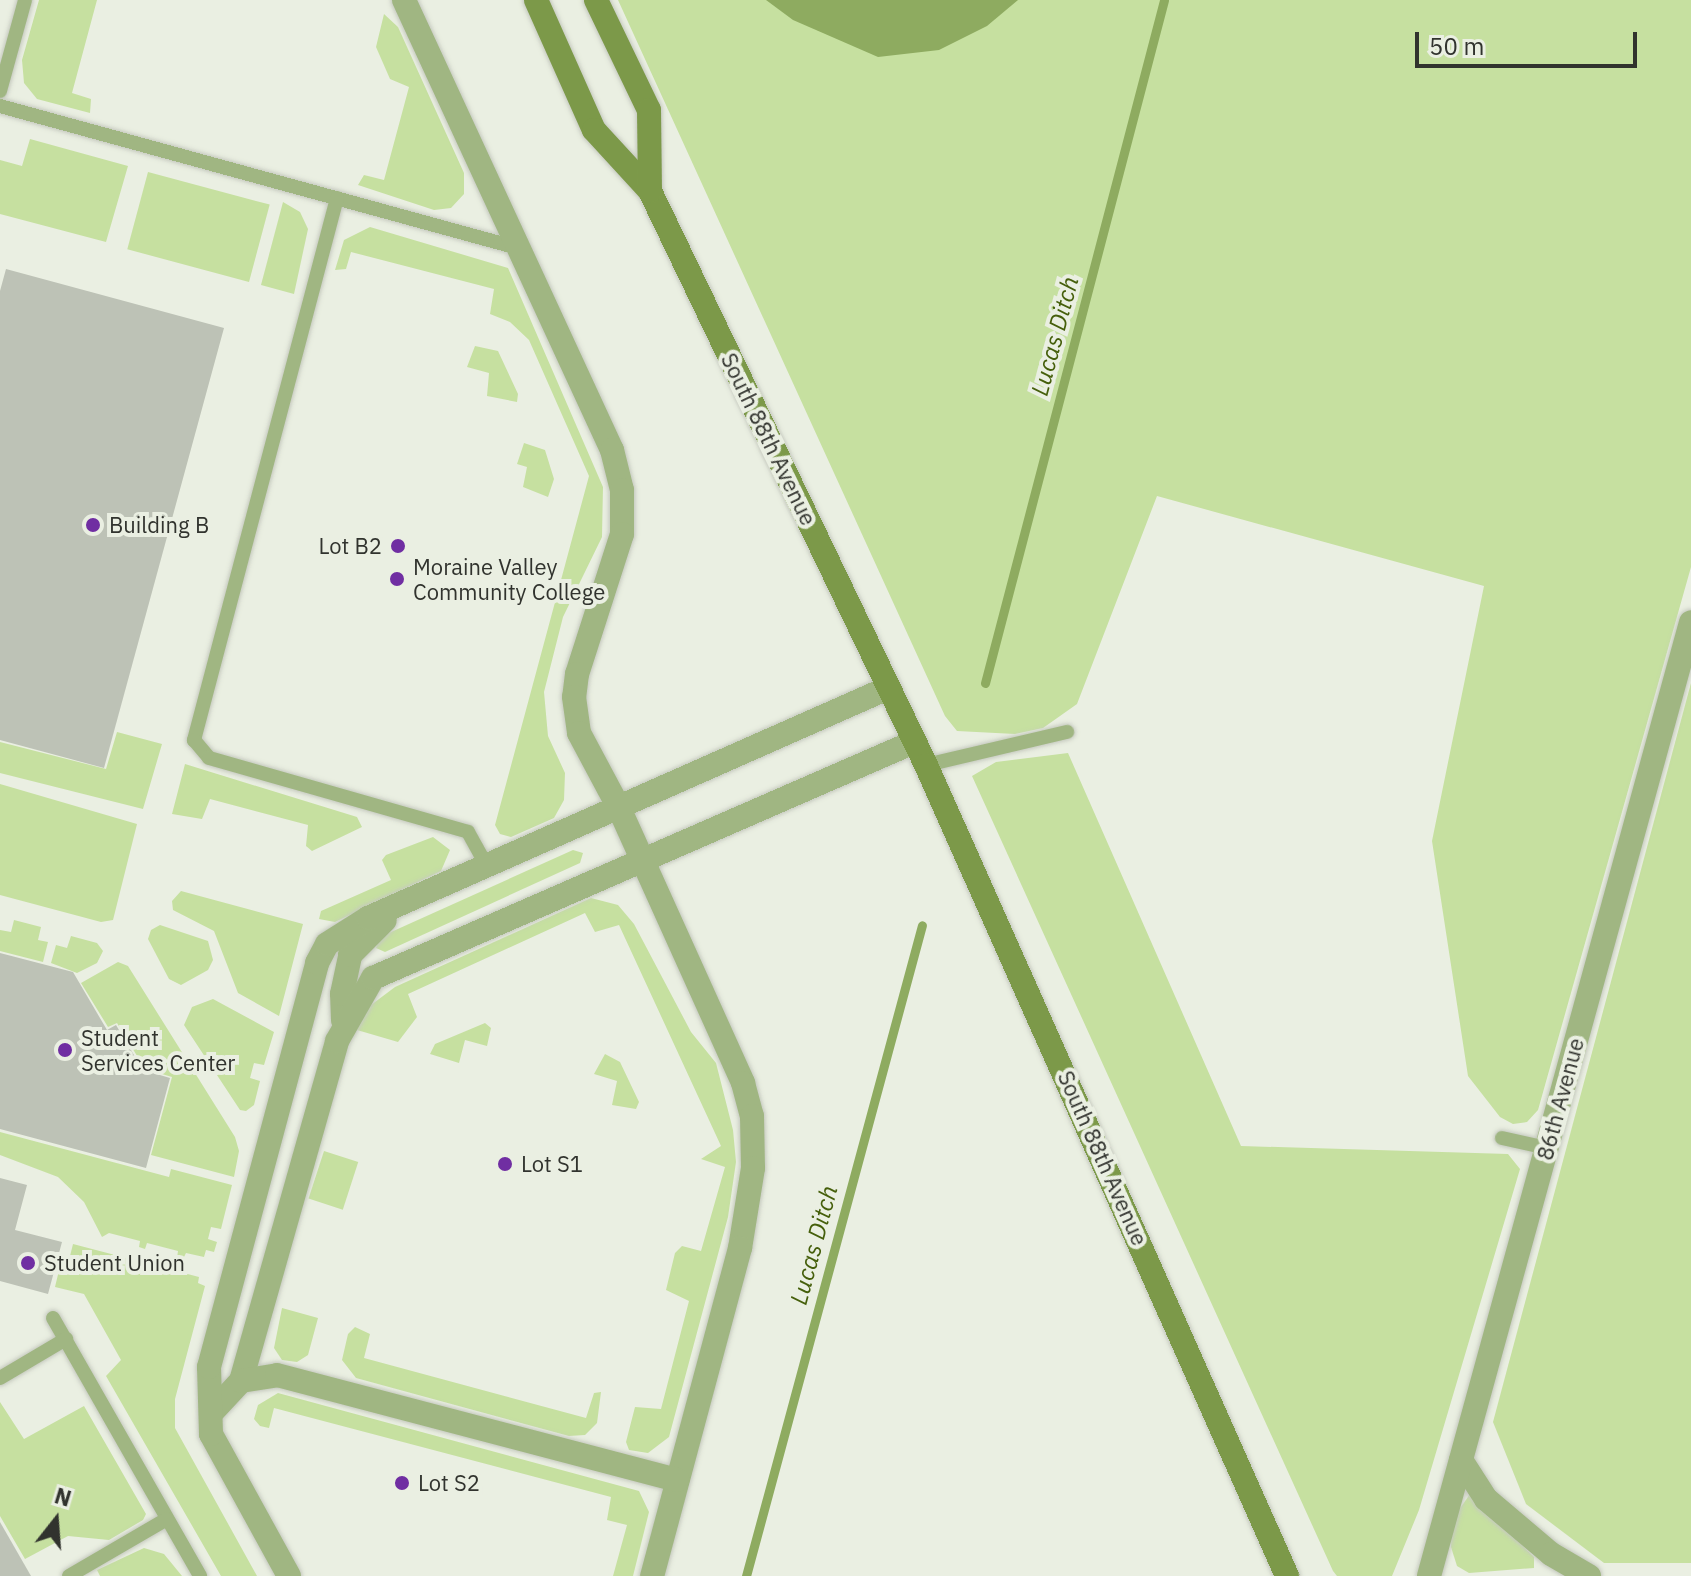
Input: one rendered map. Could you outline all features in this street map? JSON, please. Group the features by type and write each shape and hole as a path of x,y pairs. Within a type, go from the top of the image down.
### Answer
{"street":[{"path":"404,0 619,472 622,534 583,648 574,697 579,733 619,808 743,1083 753,1130 749,1201 740,1248 652,1576"},
{"name":"South 88th Avenue","path":"536,0 594,130 650,191 926,765 1287,1576"},
{"name":"South 88th Avenue","path":"596,0 649,110 650,191"},
{"name":"86th Avenue","path":"1429,1576 1691,622"},
{"path":"289,1576 211,1434 214,1410 209,1367 317,963 340,932 888,688"},
{"path":"214,1410 241,1381 343,1023 373,978 639,858 914,742"},
{"path":"343,1023 342,994 350,955 394,910"},
{"path":"241,1381 277,1375 677,1480"},
{"path":"1461,1460 1486,1499 1551,1554 1589,1576"}],"lane":[{"path":"0,91 25,0"},
{"path":"0,106 518,248"},
{"path":"337,198 194,740 209,758 468,832 487,866"},
{"path":"926,765 1067,732"},
{"path":"1502,1138 1547,1148"},
{"path":"53,1318 200,1576"},
{"path":"0,1378 66,1339"},
{"path":"69,1576 167,1519"}],"shaded area":[{"path":"39,0 97,0 72,93 91,99 90,113 37,99 24,83 22,60"},
{"path":"618,0 1691,0 1691,567 1538,1110 1527,1122 1513,1124 1500,1117 1468,1076 1432,841 1484,586 1157,496 1077,704 1043,728 1015,734 957,731 945,716"},
{"path":"766,0 1018,0 987,26 939,50 878,57 793,20"},
{"path":"384,14 398,27 464,173 464,194 451,208 434,210 358,185 364,175 384,180 409,87 390,79 376,47"},
{"path":"30,139 128,166 106,242 0,214 0,160 22,166"},
{"path":"148,172 270,205 249,282 127,249"},
{"path":"283,202 300,212 308,229 294,294 261,285"},
{"path":"370,227 508,268 603,487 602,537 563,617 544,692 548,736 565,773 564,800 554,818 511,837 500,834 495,825 589,476 529,340 510,322 490,314 494,289 351,252 346,269 335,270 344,240"},
{"path":"475,346 498,351 518,394 517,402 487,396 489,373 467,367"},
{"path":"524,443 545,450 554,479 548,497 523,487 527,467 517,464"},
{"path":"1691,683 1691,1563 1604,1563 1526,1504 1493,1422"},
{"path":"117,732 162,744 143,809 0,773 0,742 106,769"},
{"path":"1068,753 1241,1146 1508,1154 1520,1169 1419,1510 1392,1576 1337,1576 1333,1571 972,776 996,762"},
{"path":"185,764 357,817 362,827 312,851 306,846 308,825 210,799 202,819 172,814"},
{"path":"0,784 137,824 113,920 101,922 0,895"},
{"path":"433,837 450,850 441,871 335,922 319,919 321,911 391,880 382,860 386,855"},
{"path":"573,850 583,853 580,863 385,952 376,948 380,937"},
{"path":"181,891 303,924 279,1016 238,993 214,931 173,910 172,901"},
{"path":"591,898 618,905 634,924 691,1032 716,1063 733,1130 736,1162 728,1217 669,1437 648,1453 629,1450 626,1442 635,1407 661,1409 689,1301 666,1290 675,1253 682,1246 701,1251 725,1167 701,1159 721,1146 619,925 595,932 585,913 408,994 417,1017 398,1042 357,1030 371,1005 395,987"},
{"path":"14,920 41,927 38,940 48,942 43,962 0,951 0,930 11,932"},
{"path":"160,925 208,941 213,960 208,970 181,985 169,979 148,939 151,930"},
{"path":"71,936 97,943 103,951 97,963 77,973 51,963 56,945 67,948"},
{"path":"118,962 128,966 235,1137 239,1151 234,1177 151,1155 172,1077 145,1069 117,1023 108,1027 81,983"},
{"path":"213,999 274,1032 264,1065 254,1063 250,1078 260,1081 254,1105 246,1111 240,1110 184,1025 192,1007"},
{"path":"485,1023 491,1028 487,1046 465,1040 459,1063 430,1054 435,1044"},
{"path":"605,1054 620,1062 639,1102 636,1109 612,1105 617,1081 594,1074"},
{"path":"0,1132 169,1177 171,1169 232,1185 221,1229 211,1227 208,1239 217,1242 214,1252 206,1250 204,1257 186,1253 183,1259 177,1258 178,1251 147,1243 145,1249 139,1247 140,1241 109,1233 102,1237 84,1202 58,1177 0,1155"},
{"path":"324,1151 358,1162 343,1210 309,1199"},
{"path":"73,1244 199,1277 198,1283 205,1286 175,1399 175,1428 257,1576 221,1576 106,1376 121,1360 84,1294 55,1287 61,1262 68,1264"},
{"path":"282,1308 318,1318 308,1355 297,1362 282,1360 274,1348"},
{"path":"355,1327 370,1334 364,1358 586,1418 594,1393 601,1392 597,1423 585,1435 569,1436 356,1378 342,1360 348,1334"},
{"path":"278,1393 639,1491 649,1512 633,1576 613,1576 627,1525 607,1520 611,1497 274,1408 269,1428 260,1426 254,1419 258,1405"},
{"path":"0,1402 24,1439 84,1406 146,1514 143,1520 109,1540 68,1536 25,1559 0,1516"},
{"path":"1470,1494 1534,1557 1534,1568 1469,1573 1457,1566 1451,1547 1452,1520"},
{"path":"144,1548 164,1554 182,1576 100,1576 97,1570"}],"building":[{"name":"Building B","path":"6,269 224,328 104,768 0,740 0,291"},
{"name":"Student Services Center","path":"0,953 73,972 107,1030 116,1025 143,1070 170,1078 146,1168 0,1129"},
{"name":"Student Union","path":"0,1178 27,1185 15,1230 62,1242 48,1294 0,1281"},
{"path":"0,1522 31,1576 0,1576"}],"waterway":[{"name":"Lucas Ditch","path":"985,683 1164,0"},
{"name":"Lucas Ditch","path":"746,1576 922,925"}],"place":[{"name":"Building B","path":"93,525"},
{"name":"Lot B2","path":"398,546"},
{"name":"Moraine Valley Community College","path":"397,579"},
{"name":"Student Services Center","path":"65,1050"},
{"name":"Lot S1","path":"505,1164"},
{"name":"Student Union","path":"28,1263"},
{"name":"Lot S2","path":"402,1483"}]}
